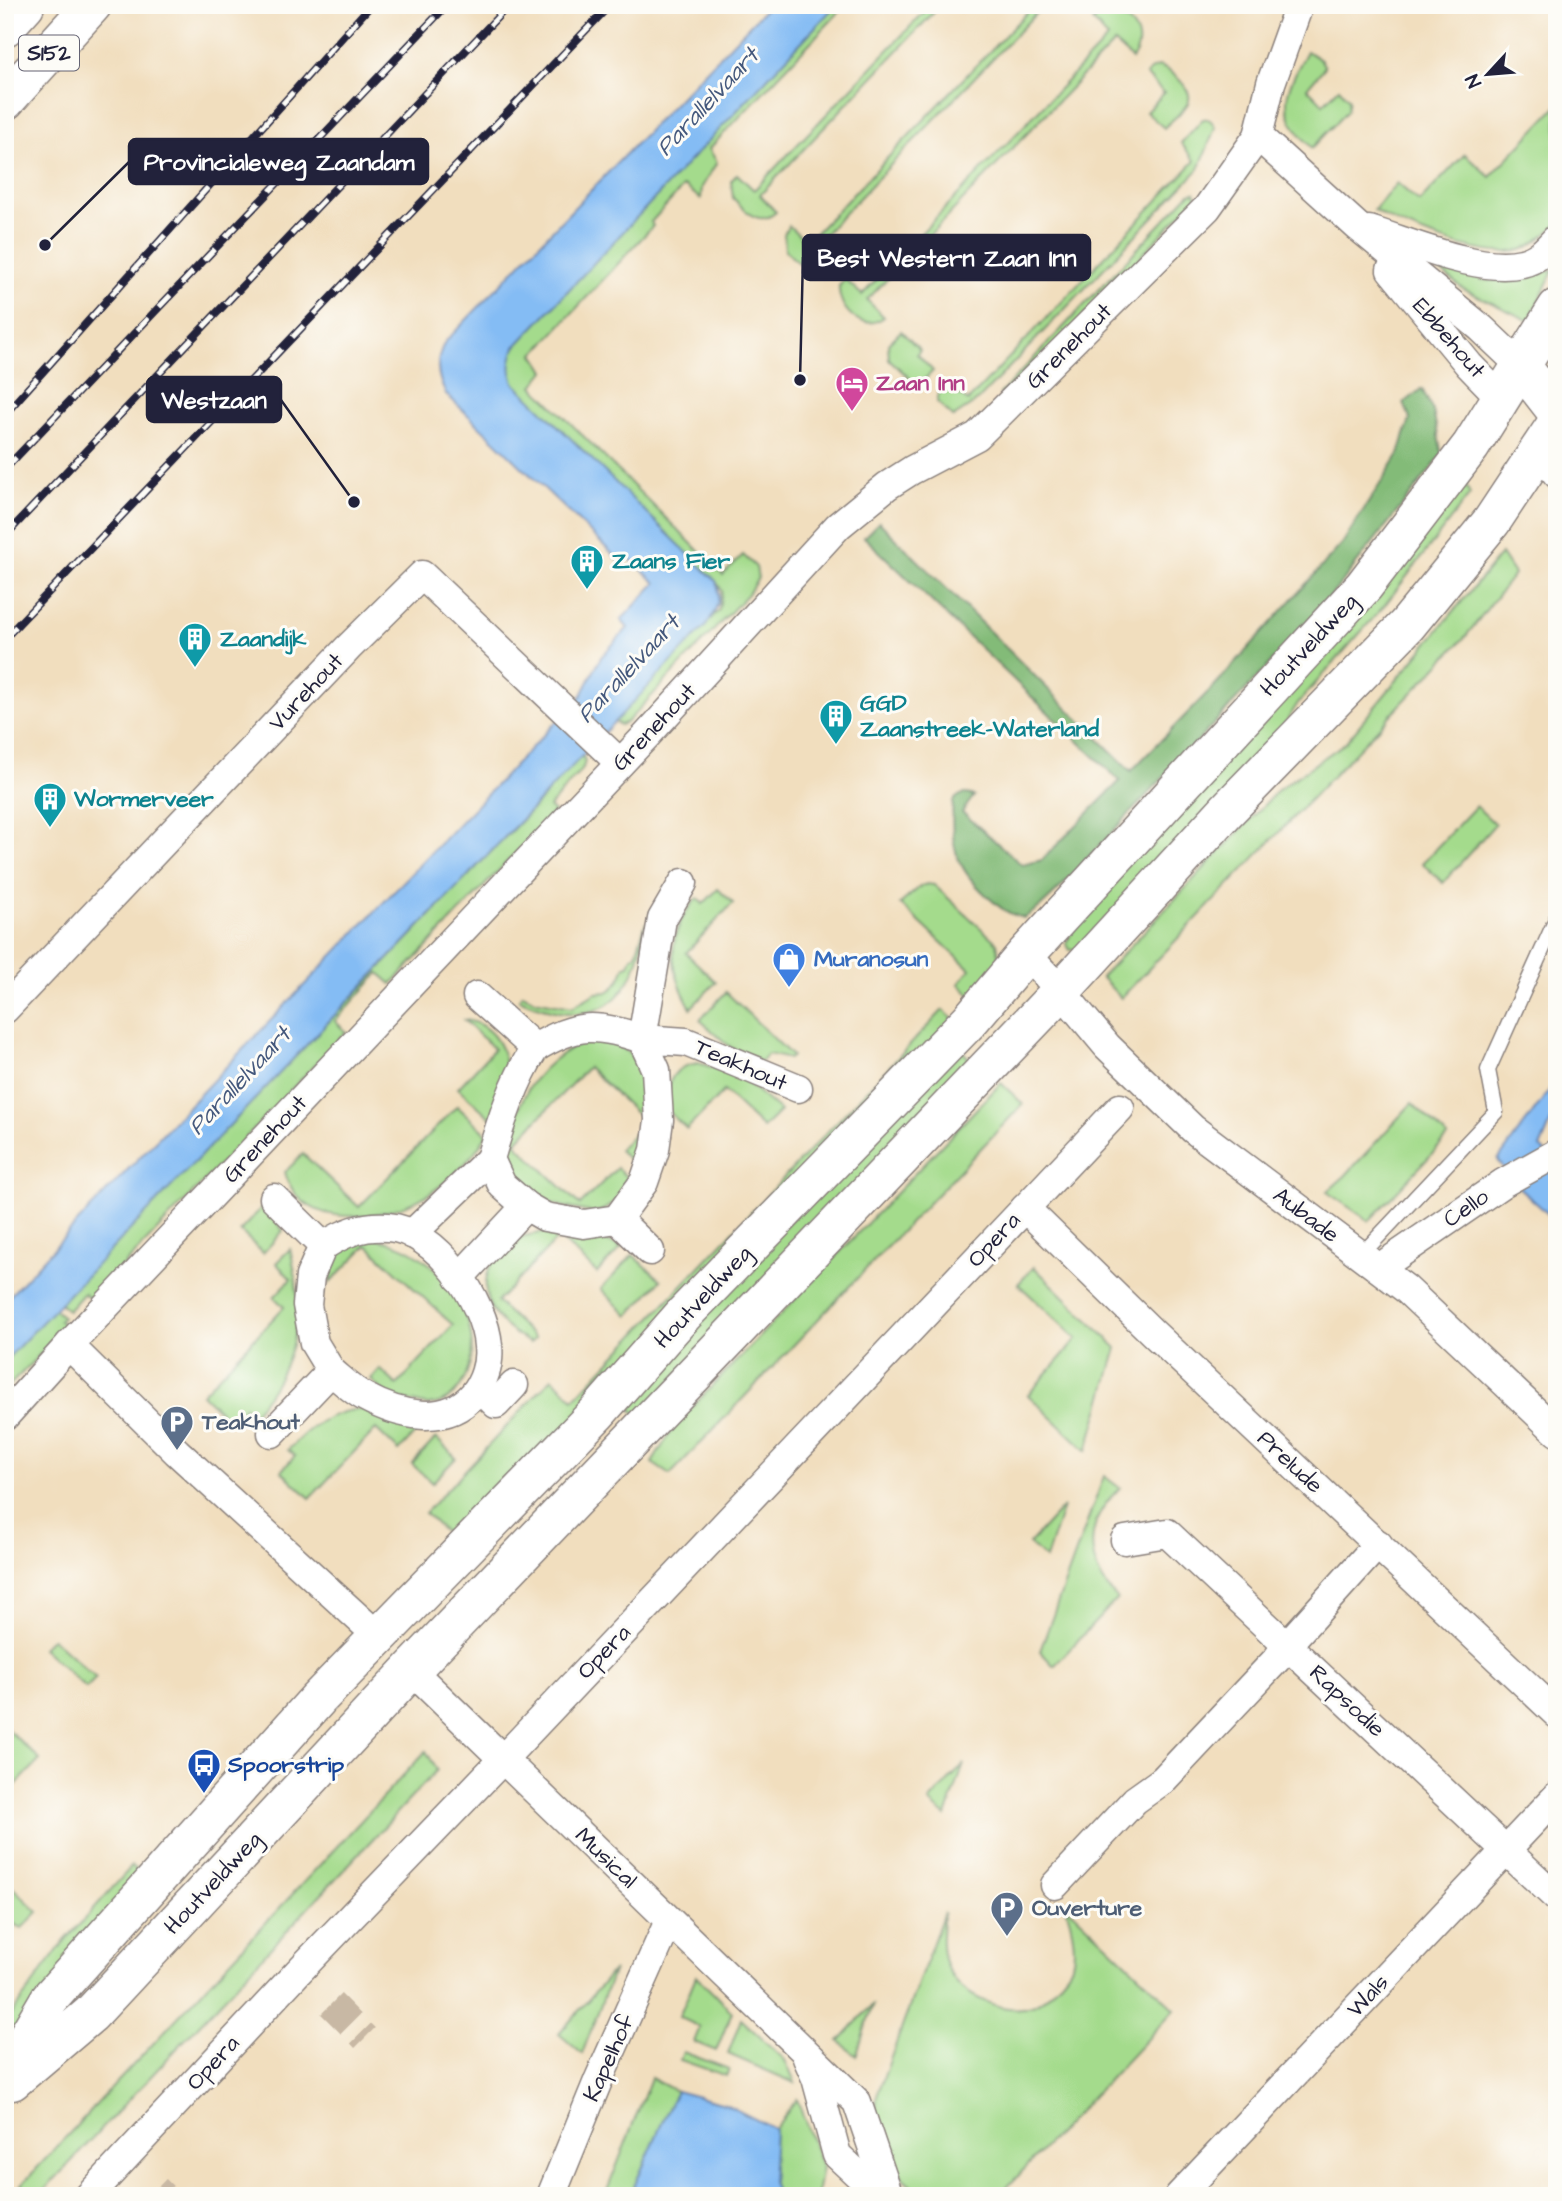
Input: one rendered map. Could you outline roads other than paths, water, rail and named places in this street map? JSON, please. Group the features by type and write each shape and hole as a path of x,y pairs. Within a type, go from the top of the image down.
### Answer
{"street":[{"name":"S152","path":"5,27 25,5"},
{"name":"S152","path":"5,101 92,5"},
{"path":"1258,136 1271,83 1298,5"},
{"name":"Ebbehout","path":"1258,136 1357,226 1481,328 1522,367 1557,412"},
{"name":"Grenehout","path":"5,1416 612,755 838,526 895,481 977,436 1006,409 1207,208 1258,136"},
{"path":"1357,226 1457,259 1498,266 1524,263 1544,252 1557,238"},
{"name":"Ebbehout","path":"1357,226 1441,332 1551,450"},
{"name":"Houtveldweg","path":"5,2075 50,1998 318,1699 597,1413 684,1314 970,1020 1026,954 1364,586 1471,446 1557,308"},
{"name":"Houtveldweg","path":"5,2087 91,2014 411,1670 1061,991 1227,810 1407,625 1551,450"},
{"name":"Vurehout","path":"5,1009 348,648 422,575 612,755"},
{"path":"490,1159 502,1185 526,1206 545,1217 584,1224 617,1219 644,1182 655,1150 658,1130 656,1070 642,1039 662,919 683,883"},
{"path":"1026,954 1061,991"},
{"name":"Aubade","path":"1061,991 1107,1046 1193,1129 1406,1289 1557,1432"},
{"path":"412,1234 490,1159 497,1133 522,1070 535,1048 477,996"},
{"name":"Teakhout","path":"535,1048 570,1031 593,1027 619,1031 642,1039 685,1042 798,1088"},
{"name":"Opera","path":"89,2196 298,1972 1120,1108"},
{"name":"Cello","path":"1370,1262 1555,1154"},
{"path":"274,1198 323,1246"},
{"path":"459,1278 526,1206"},
{"name":"Prelude","path":"1025,1208 1152,1332 1557,1714"},
{"path":"617,1219 650,1251"},
{"path":"389,1227 412,1234 428,1243 449,1264 468,1290 486,1334 487,1359 480,1388 468,1402 453,1411 433,1416 405,1412 364,1397 331,1371 314,1343 307,1305 310,1276 323,1246 348,1231 389,1227"},
{"path":"69,1345 185,1460 379,1637 411,1670"},
{"path":"272,1433 331,1371"},
{"path":"480,1388 496,1404 513,1385"},
{"name":"Rapsodie","path":"1125,1540 1167,1533 1557,1898"},
{"path":"1055,1885 1135,1800 1163,1780 1277,1659 1377,1544"},
{"name":"Musical","path":"411,1670 857,2102 889,2196"},
{"name":"Wals","path":"1179,2196 1557,1797"},
{"name":"Kapelhof","path":"551,2196 598,2081 670,1921"},
{"name":"Musical","path":"800,2047 816,2078 837,2155 881,2196"}],"lane":[{"path":"1370,1262 1496,1112 1488,1070 1557,917"}],"water":[{"name":"Parallelvaart","path":"769,5 836,5 515,347 510,365 515,384 716,581 719,599 713,615 706,626 5,1361 5,1301 582,695 601,657 628,628 621,620 656,583 627,556 621,562 446,394 440,380 438,361 445,342"},
{"path":"1557,1071 1557,1108 1540,1148 1557,1162 1557,1222 1513,1182 1498,1160 1551,1088"},
{"path":"676,2091 725,2104 775,2129 772,2182 777,2196 630,2196"}],"tunnel":[{"path":"331,2004 365,2038"},
{"path":"156,2189 163,2196"}],"railway":[{"path":"5,414 371,5"},
{"path":"5,469 447,5"},
{"path":"5,536 509,5"},
{"path":"5,638 610,5"}],"place":[{"name":"Provincialeweg Zaandam","path":"45,245"},
{"name":"Best Western Zaan Inn","path":"800,380"},
{"name":"Zaan Inn","path":"852,413"},
{"name":"Westzaan","path":"354,502"},
{"name":"Zaans Fier","path":"587,591"},
{"name":"Zaandijk","path":"195,669"},
{"name":"GGD Zaanstreek-Waterland","path":"836,746"},
{"name":"Wormerveer","path":"50,829"},
{"name":"Muranosun","path":"789,989"},
{"name":"Teakhout","path":"177,1452"},
{"name":"Spoorstrip","path":"204,1795"},
{"name":"Ouverture","path":"1007,1938"}]}
